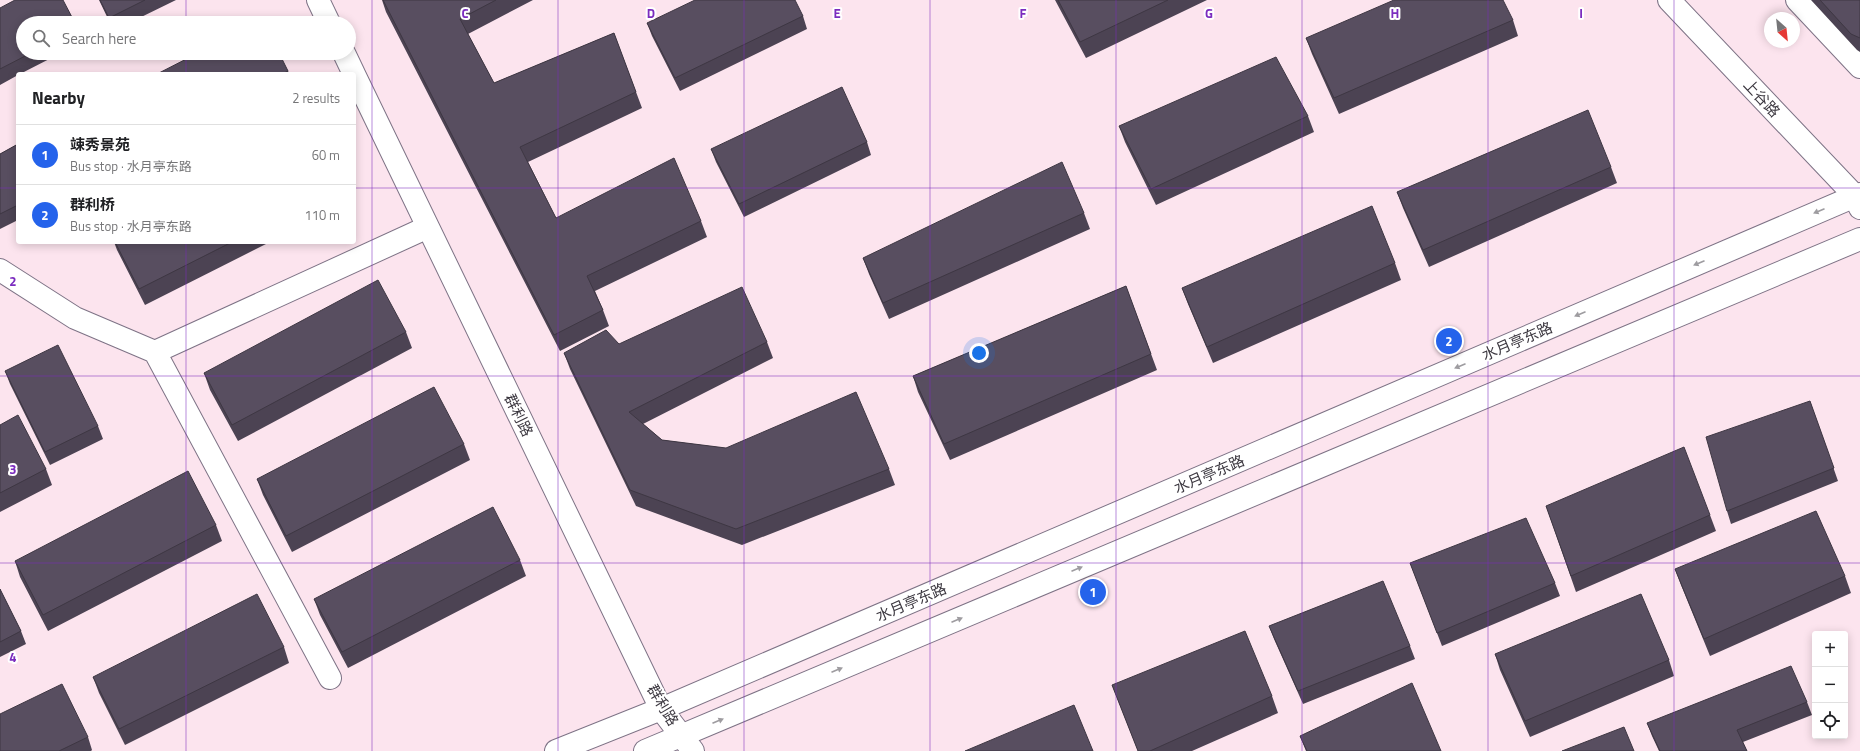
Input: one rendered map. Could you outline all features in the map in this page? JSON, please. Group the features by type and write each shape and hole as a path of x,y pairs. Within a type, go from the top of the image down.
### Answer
{"main road":[{"path":"318,0 326,16"},
{"name":"上谷路","path":"1669,0 1858,199"},
{"path":"1797,0 1860,67"},
{"name":"群利路","path":"347,60 353,72"},
{"name":"群利路","path":"356,78 661,709 687,744"},
{"name":"水月亭东路","path":"556,751 661,709 1858,199"},
{"path":"155,352 428,227"},
{"path":"645,751 687,744 1860,239"},
{"path":"0,270 75,318 155,352 330,678"}],"shaded area":[{"path":"0,0 1860,0 1860,751 0,751"}],"building":[{"path":"15,0 63,0 71,16 16,16 16,60 17,60 0,69 0,8"},
{"path":"100,0 145,0 113,16 108,16"},
{"path":"383,0 496,0 460,19 494,83 614,33 636,92 520,147 556,218 674,158 701,221 587,276 603,310 554,335"},
{"path":"695,0 795,0 803,16 675,78 647,23"},
{"path":"1058,0 1168,0 1080,42"},
{"path":"1394,0 1503,0 1513,20 1334,98 1306,38"},
{"path":"1820,0 1860,0 1860,38 1851,34"},
{"path":"1276,57 1308,116 1151,189 1119,126"},
{"path":"184,60 282,60 288,71 286,72 161,72"},
{"path":"842,87 867,142 739,204 711,149"},
{"path":"1588,110 1611,167 1423,250 1397,192"},
{"path":"16,145 16,206 0,214 0,154"},
{"path":"1062,162 1084,213 883,303 863,258"},
{"path":"1372,206 1395,263 1207,347 1182,288"},
{"path":"116,244 228,244 139,289"},
{"path":"378,280 406,332 232,425 204,373"},
{"path":"1126,286 1151,354 944,444 913,376"},
{"path":"742,287 767,342 629,412 662,440 726,448 856,392 889,469 736,529 630,490 564,353 606,330 619,344"},
{"path":"58,345 98,426 45,452 5,371"},
{"path":"434,387 464,444 286,536 257,479"},
{"path":"1810,401 1834,468 1727,511 1706,437"},
{"path":"18,415 46,469 0,493 0,425"},
{"path":"1684,447 1710,515 1571,576 1546,506"},
{"path":"188,471 216,525 43,615 15,561"},
{"path":"493,507 520,560 342,652 314,599"},
{"path":"1816,511 1845,576 1704,639 1675,569"},
{"path":"1526,518 1555,583 1437,633 1410,563"},
{"path":"1383,581 1410,646 1298,691 1269,626"},
{"path":"0,589 21,631 0,642"},
{"path":"257,594 284,647 119,729 93,677"},
{"path":"1641,594 1669,660 1525,721 1495,654"},
{"path":"1245,631 1272,696 1150,751 1138,751 1112,685"},
{"path":"1791,666 1807,702 1737,730 1747,751 1660,751 1647,723"},
{"path":"1412,683 1441,751 1307,751 1300,736"},
{"path":"62,684 88,737 59,751 0,751 0,714"},
{"path":"1074,705 1093,751 965,751"},
{"path":"1624,727 1634,751 1562,751"}],"place":[{"name":"群利桥","path":"1449,341"},
{"name":"竦秀景苑","path":"1093,592"}]}
